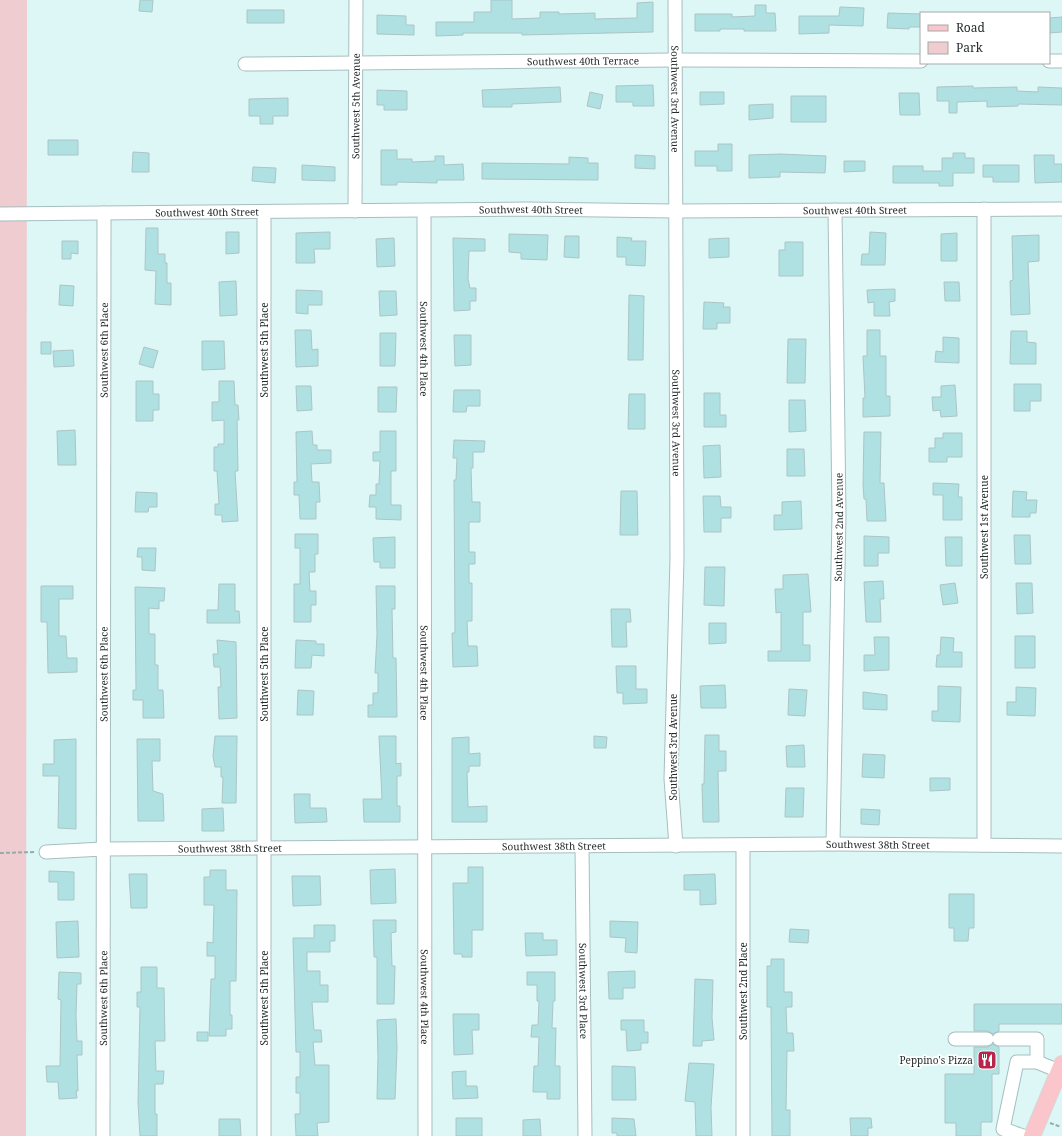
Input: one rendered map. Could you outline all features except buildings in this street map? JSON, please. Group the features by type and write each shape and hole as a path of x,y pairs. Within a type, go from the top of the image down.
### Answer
{"main road":[{"path":"1032,1136 1060,1067"}],"street":[{"name":"Southwest 5th Avenue","path":"355,211 357,62 356,0"},
{"name":"Southwest 3rd Avenue","path":"675,0 674,211 677,558 671,779 676,846"},
{"name":"Southwest 40th Terrace","path":"246,64 675,60 920,61"},
{"path":"1050,61 1062,61"},
{"name":"Southwest 40th Street","path":"0,214 526,209 674,211 1062,209"},
{"name":"Southwest 1st Avenue","path":"984,209 984,845"},
{"name":"Southwest 2nd Avenue","path":"833,844 839,514 835,210"},
{"name":"Southwest 4th Place","path":"424,211 424,1136"},
{"name":"Southwest 5th Place","path":"264,212 264,1136"},
{"name":"Southwest 6th Place","path":"103,1136 104,213"},
{"name":"Southwest 38th Street","path":"46,852 264,848 743,846 833,844 1062,846"},
{"name":"Southwest 3rd Place","path":"582,846 585,1136"},
{"name":"Southwest 2nd Place","path":"742,1136 743,846"},
{"path":"955,1039 1037,1039 1037,1062"},
{"path":"1017,1039 1018,1062 1002,1132 1023,1136"},
{"path":"1018,1062 1037,1062 1060,1067"}],"path":[{"path":"0,853 46,852"}],"green space":[{"path":"0,0 27,0 26,1136 0,1136"}],"place":[{"name":"Peppino's Pizza","path":"987,1060"}]}
